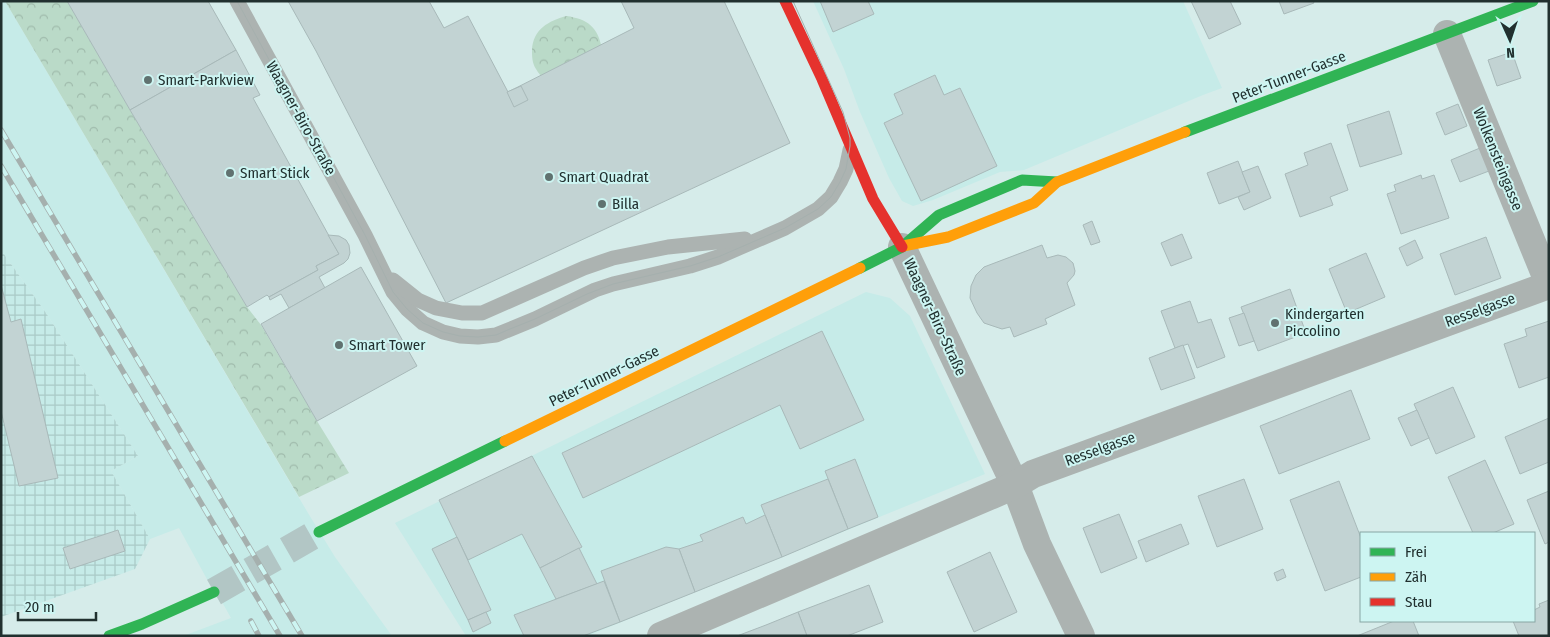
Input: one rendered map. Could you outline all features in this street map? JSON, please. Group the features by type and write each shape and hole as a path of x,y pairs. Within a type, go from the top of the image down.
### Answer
{"main road":[{"name":"Waagner-Biro-Straße","path":"785,1 822,78 874,199 902,247"},
{"name":"Peter-Tunner-Gasse","path":"902,247 948,238 1034,203 1057,182 1533,1"},
{"name":"Peter-Tunner-Gasse","path":"319,532 902,247 939,215 1022,180 1057,182"},
{"path":"110,636 214,592"}],"street":[{"name":"Wolkensteingasse","path":"1447,34 1549,284"},
{"name":"Waagner-Biro-Straße","path":"902,247 1015,485 1037,544 1081,636"},
{"name":"Resselgasse","path":"661,636 1015,485 1034,474 1549,284"}],"lane":[{"name":"Waagner-Biro-Straße","path":"237,1 382,268"},
{"path":"382,268 393,292 407,309 423,323 443,332 460,336 478,337 496,334 518,326 595,290 718,257 785,228 818,209 831,197 846,169 850,146"},
{"path":"382,268 398,285 418,300 436,308 462,313 482,313 584,268 613,258 668,246 730,242 764,236"}],"shaded area":[{"path":"1,1 5,1 335,557 392,636 183,636 231,618 218,595 214,592 179,528 150,539 111,471 138,456 46,313 1,250"},
{"path":"813,1 1183,1 1222,88 1024,170 1000,172 933,200 913,206 902,201 889,178 860,112 844,69"},
{"path":"1,250 46,313 138,456 111,471 150,539 135,569 1,617"},
{"path":"866,292 890,298 910,316 985,474 587,636 466,636 395,523"}],"green space":[{"path":"5,1 67,1 247,307 261,325 349,473 299,497"},
{"path":"566,16 580,19 591,25 598,35 602,49 546,81 534,64 532,55 533,43 543,27 554,20"}],"building":[{"name":"Smart-Parkview","path":"67,1 208,1 236,50 130,110"},
{"name":"Smart Quadrat","path":"288,1 429,1 444,28 468,16 508,92 634,28 621,1 724,1 790,143 446,303 316,51"},
{"path":"820,1 868,1 874,14 833,32"},
{"path":"1191,1 1230,1 1241,24 1209,39"},
{"path":"1279,1 1313,1 1314,3 1284,14"},
{"name":"Smart Stick","path":"236,50 260,95 253,98 339,254 316,266 318,270 247,307 130,110"},
{"path":"1512,52 1521,78 1497,86 1488,60"},
{"path":"935,75 944,95 960,88 997,166 921,201 884,123 903,114 894,94"},
{"path":"521,86 528,100 514,107 507,92"},
{"path":"1458,104 1467,126 1445,135 1436,113"},
{"path":"1389,111 1402,154 1360,167 1347,125"},
{"path":"1331,143 1348,190 1330,197 1333,205 1300,217 1285,174 1308,165 1304,153"},
{"path":"1480,148 1489,171 1460,182 1451,160"},
{"path":"1238,161 1250,192 1219,204 1207,173"},
{"path":"1258,166 1271,198 1244,210 1238,197 1250,192 1242,172"},
{"path":"1421,175 1422,179 1434,175 1449,218 1401,234 1387,194 1396,191 1394,185"},
{"path":"1092,221 1100,242 1091,245 1083,225"},
{"path":"1182,234 1192,258 1171,266 1161,243"},
{"path":"328,235 339,236 346,240 350,253 344,263 319,277 325,288 289,308 281,294 270,300 269,297 318,270 316,266 339,254"},
{"path":"1486,237 1501,278 1455,295 1440,254"},
{"path":"1415,240 1423,258 1407,266 1399,248"},
{"path":"1042,245 1047,258 1058,255 1066,257 1073,263 1074,275 1067,283 1075,305 1045,319 1047,324 1014,337 1010,327 1002,329 984,323 970,298 971,286 976,275 984,267"},
{"path":"1366,253 1385,297 1347,313 1329,269"},
{"name":"Smart Tower","path":"361,267 417,366 317,421 261,324"},
{"path":"1,285 11,322 21,319 58,478 19,486 1,411"},
{"name":"Kindergarten Piccolino","path":"1290,289 1306,333 1258,351 1241,307"},
{"path":"1190,301 1198,323 1211,319 1225,357 1197,368 1188,344 1175,348 1161,311"},
{"path":"1244,313 1254,341 1239,346 1229,318"},
{"path":"1549,321 1549,377 1519,388 1504,344 1527,336 1525,329"},
{"path":"822,331 864,420 800,449 780,405 583,498 562,453"},
{"path":"1183,345 1195,378 1161,390 1149,358"},
{"path":"1453,387 1475,437 1436,454 1414,404"},
{"path":"1351,390 1370,439 1279,474 1260,426"},
{"path":"1417,410 1429,438 1411,446 1398,418"},
{"path":"1549,418 1549,462 1520,474 1505,437"},
{"path":"532,456 582,547 540,568 522,534 468,560 439,500"},
{"path":"855,459 878,517 848,529 825,471"},
{"path":"1485,460 1514,524 1495,532 1473,532 1448,477"},
{"path":"828,479 848,529 782,557 761,505"},
{"path":"1244,479 1263,529 1217,547 1198,496"},
{"path":"1339,481 1360,535 1360,577 1325,591 1290,500"},
{"path":"1549,491 1549,542 1545,544 1527,500"},
{"path":"1119,514 1137,558 1101,573 1083,528"},
{"path":"765,515 782,557 695,592 679,549 703,541 700,535 743,517 746,524"},
{"path":"1181,524 1189,544 1146,562 1138,541"},
{"path":"118,530 125,551 70,569 63,548"},
{"path":"457,537 491,610 468,620 432,549"},
{"path":"666,547 679,549 695,592 620,622 601,571"},
{"path":"579,548 597,584 556,599 540,568"},
{"path":"990,552 1017,612 974,632 947,572"},
{"path":"1283,569 1286,577 1277,581 1274,573"},
{"path":"604,581 620,622 583,636 524,636 514,615"},
{"path":"869,585 883,622 847,636 807,636 798,612"},
{"path":"1549,600 1549,636 1519,636 1513,622 1535,622 1535,610 1540,607 1539,604"},
{"path":"486,612 491,623 473,632 468,620"},
{"path":"798,612 807,636 737,636 766,625"},
{"path":"1392,622 1413,622 1419,636 1357,636"}],"tunnel":[{"path":"214,592 319,532"}],"tram line":[{"path":"237,1 365,235 393,292 407,309 423,323 443,332 460,336 478,337 496,335 613,284 690,266 718,257 785,228 818,209 831,197 846,169 850,138 843,112 793,1"}],"railway":[{"path":"1,130 302,636"},
{"path":"1,166 280,636"},
{"path":"251,621 259,636"}],"traffic: fast":[{"path":"1185,132 1533,1"},
{"path":"860,268 902,247 939,215 1022,180 1057,182"},
{"path":"319,532 505,441"},
{"path":"109,636 142,624 214,592"}],"traffic: slow":[{"path":"903,246 948,237 1034,203 1057,182 1185,132"},
{"path":"505,441 860,268"}],"traffic: jam":[{"path":"785,1 822,79 873,199 902,247"}],"place":[{"name":"Smart-Parkview","path":"148,80"},
{"name":"Smart Stick","path":"230,173"},
{"name":"Smart Quadrat","path":"549,177"},
{"name":"Billa","path":"602,204"},
{"name":"Kindergarten Piccolino","path":"1275,323"},
{"name":"Smart Tower","path":"339,345"}]}
